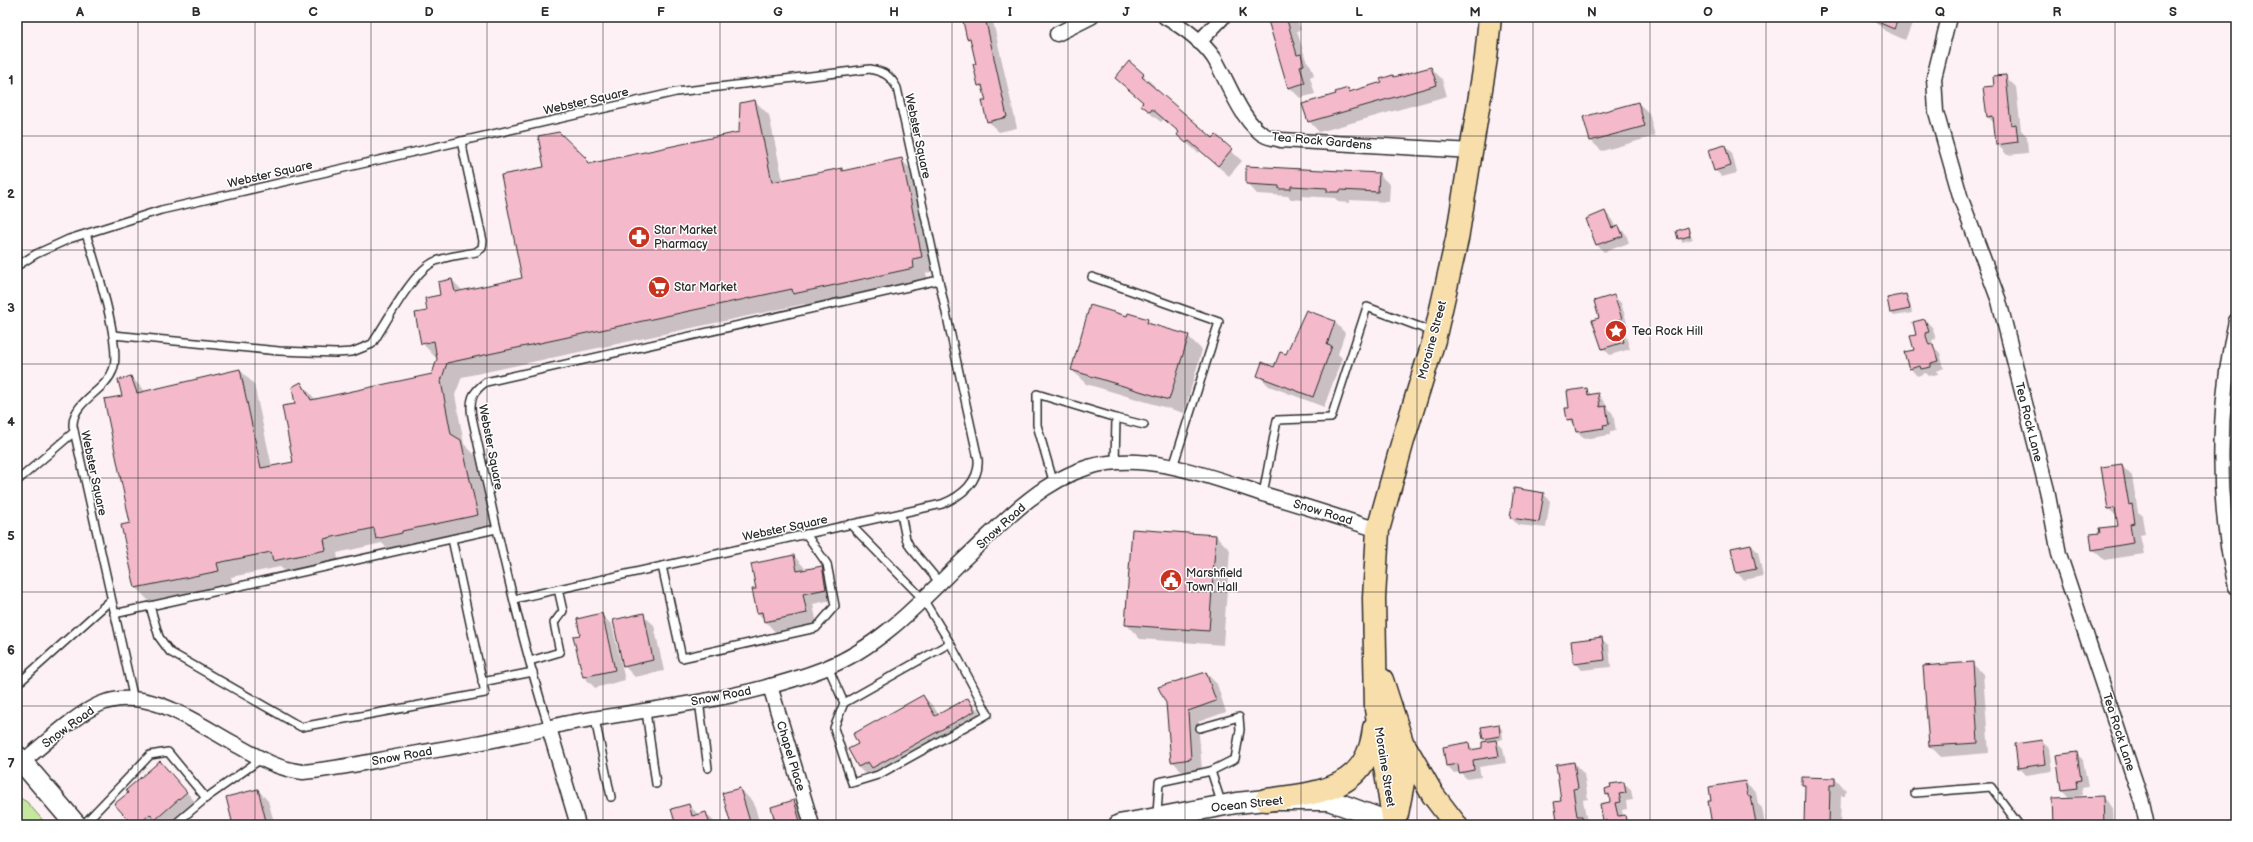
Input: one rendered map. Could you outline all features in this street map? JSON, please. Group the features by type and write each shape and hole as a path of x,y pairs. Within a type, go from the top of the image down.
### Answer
{"main road":[{"name":"Moraine Street","path":"1390,824 1376,709 1374,598 1378,530 1436,333 1457,239 1486,58 1490,17"},
{"name":"Moraine Street","path":"1376,662 1402,742 1405,772 1390,824"},
{"path":"1266,800 1310,794 1334,787 1348,780 1361,768 1368,758 1372,746 1376,709"},
{"path":"1402,742 1433,795 1456,825"},
{"path":"19,761 76,825"},
{"name":"Ocean Street","path":"1119,825 1222,806 1266,800 1329,800 1390,824"}],"street":[{"path":"1056,34 1091,17"},
{"name":"Tea Rock Gardens","path":"1165,17 1176,22 1199,42 1214,58 1253,126 1265,136 1281,140 1472,151"},
{"path":"1199,42 1223,17"},
{"name":"Tea Rock Lane","path":"1949,17 1934,78 1936,112 1961,199 1999,301 2047,490 2059,554 2139,795 2147,825"},
{"path":"2236,321 2227,373 2222,456 2227,541 2236,587"},
{"name":"Snow Road","path":"19,761 87,711 112,701 134,700 150,702 178,712 270,764 290,771 315,770 522,734 595,719 700,701 770,686 828,667 875,641 923,599 1002,523 1041,491 1090,466 1115,463 1160,464 1378,530"},
{"name":"Chapel Place","path":"770,686 812,825"},
{"path":"549,728 578,825"}],"lane":[{"name":"Webster Square","path":"17,266 36,254 69,239 161,210 676,92 870,69 884,72 891,78 897,88 979,470 974,481 958,496 942,504 514,598"},
{"path":"113,335 279,351 336,353 362,350 372,344 415,280 427,267 433,262 476,252 482,248 483,240 461,141"},
{"name":"Webster Square","path":"86,234 113,335 115,359 114,370 110,376 76,412 72,420 134,700"},
{"path":"1092,278 1219,322 1173,467"},
{"name":"Webster Square","path":"549,728 530,661 496,528 470,406 472,396 476,389 486,382 939,280"},
{"path":"1263,494 1277,420 1331,418 1367,308 1436,333"},
{"path":"1054,484 1036,425 1037,394 1144,425"},
{"path":"1115,463 1116,418"},
{"path":"17,481 74,432"},
{"path":"901,514 906,539 910,547 940,583"},
{"path":"850,524 923,599 950,643 988,714 878,775 852,783 834,728 844,703 950,643"},
{"path":"114,614 496,528"},
{"path":"662,566 682,658 816,628 835,606 827,564 806,534"},
{"path":"150,606 159,638 170,652 301,727 485,693 452,539"},
{"path":"530,661 560,652 554,623 563,611 558,589"},
{"path":"17,678 22,680 111,600"},
{"path":"828,667 844,703"},
{"path":"482,682 533,672"},
{"path":"700,701 708,768"},
{"path":"646,711 656,784"},
{"path":"1157,818 1159,782 1211,771 1235,759 1240,730 1239,717 1200,728"},
{"path":"595,719 611,797"},
{"path":"83,825 150,755 168,752 206,798"},
{"path":"174,825 206,798 261,759"},
{"path":"1211,771 1222,806"},
{"path":"1915,793 1991,787 2019,825"}],"green space":[{"path":"17,796 27,802 47,825 17,825"}],"building":[{"path":"962,17 985,17 1007,117 987,122 982,101 986,101 982,85 978,86 973,64 976,64 970,38 967,39"},
{"path":"1267,17 1290,17 1290,19 1287,20 1297,55 1301,54 1304,65 1300,66 1305,83 1288,88"},
{"path":"1875,17 1899,17 1894,29 1873,20"},
{"path":"1129,61 1144,74 1142,77 1213,138 1216,135 1232,149 1218,166 1189,141 1186,143 1177,135 1179,132 1152,109 1150,112 1141,105 1143,102 1115,78"},
{"path":"1431,67 1437,85 1308,122 1302,104 1336,94 1335,92 1348,88 1349,92 1382,82 1380,79 1393,75 1394,77"},
{"path":"2006,75 2011,125 2016,124 2018,142 1996,145 1993,116 1987,117 1983,87 1994,86 1993,76"},
{"path":"755,100 772,182 842,168 842,171 902,158 922,257 913,259 914,268 793,294 792,289 447,363 441,381 451,434 461,440 478,515 402,531 402,533 376,539 374,528 324,539 326,550 273,561 271,552 217,563 219,571 135,588 121,525 130,523 104,399 122,396 118,380 131,376 137,393 240,369 261,468 293,462 282,406 295,404 292,387 301,382 311,400 432,374 437,359 434,341 421,344 415,313 427,311 425,298 440,295 438,282 452,279 455,292 522,278 501,175 544,167 538,136 559,132 586,158 588,164 739,132 740,103"},
{"path":"1638,102 1645,126 1590,141 1583,117"},
{"path":"1725,145 1731,166 1714,171 1708,150"},
{"path":"1246,166 1379,173 1378,192 1340,190 1340,192 1327,192 1327,188 1291,186 1291,189 1279,189 1279,186 1246,184"},
{"path":"1605,211 1612,228 1619,226 1623,236 1596,245 1586,219"},
{"path":"1688,227 1690,236 1678,239 1676,231"},
{"path":"1906,294 1910,309 1890,313 1887,298"},
{"path":"1614,295 1622,319 1617,320 1624,342 1602,349 1592,320 1599,318 1594,301"},
{"path":"1090,305 1127,316 1128,313 1148,319 1147,323 1189,335 1169,400 1071,370"},
{"path":"1306,310 1335,321 1327,345 1332,346 1313,397 1257,376 1262,362 1274,367 1280,352 1286,354"},
{"path":"1925,319 1929,332 1925,333 1929,345 1933,344 1938,361 1931,363 1931,367 1921,369 1920,366 1909,369 1904,352 1914,350 1910,336 1916,335 1913,322"},
{"path":"1587,388 1588,395 1598,393 1600,407 1606,406 1609,424 1603,425 1604,428 1576,432 1573,419 1567,420 1565,408 1569,408 1567,391"},
{"path":"2122,464 2129,505 2132,504 2135,523 2130,524 2133,543 2092,550 2090,534 2100,533 2099,528 2118,526 2115,508 2108,509 2101,467"},
{"path":"1514,488 1544,493 1539,522 1510,518"},
{"name":"Marshfield Town Hall","path":"1132,529 1216,535 1209,631 1125,625"},
{"path":"1751,544 1756,569 1736,573 1731,548"},
{"path":"794,555 797,571 822,566 826,589 803,594 807,613 764,622 762,612 757,613 752,589 756,589 751,564"},
{"path":"602,613 615,670 583,677 573,636 580,635 577,619"},
{"path":"644,613 653,660 623,667 613,620"},
{"path":"1602,637 1605,660 1574,664 1571,641"},
{"path":"1973,662 1978,743 1929,746 1923,666"},
{"path":"1206,672 1216,701 1188,711 1191,759 1171,762 1166,703 1158,687"},
{"path":"923,695 935,716 968,698 975,711 872,768 868,762 858,767 848,749 858,744 853,734"},
{"path":"1499,724 1500,736 1483,739 1481,727"},
{"path":"1496,740 1499,756 1473,760 1474,770 1459,773 1458,764 1446,766 1443,747 1469,742 1470,750 1482,748 1482,742"},
{"path":"2042,740 2045,764 2018,768 2015,744"},
{"path":"2077,752 2081,780 2076,781 2077,788 2061,790 2056,755"},
{"path":"160,761 187,792 155,820 150,814 138,825 133,825 114,804 128,793 126,790"},
{"path":"1574,762 1578,788 1573,789 1577,816 1582,816 1583,825 1558,825 1554,802 1561,801 1556,765"},
{"path":"1802,777 1835,778 1835,785 1830,785 1829,825 1804,825 1805,785 1802,785"},
{"path":"1745,781 1748,796 1751,796 1756,823 1744,825 1712,825 1708,801 1711,801 1709,787"},
{"path":"1624,782 1626,793 1619,794 1621,802 1615,803 1618,816 1625,815 1627,825 1607,825 1606,820 1603,821 1600,804 1610,802 1609,794 1606,795 1605,789 1611,787 1610,784"},
{"path":"740,788 751,825 731,825 722,793"},
{"path":"258,789 267,825 233,825 226,797"},
{"path":"2103,796 2104,825 2054,825 2053,798"},
{"path":"794,800 801,825 776,825 771,807"},
{"path":"689,804 692,816 706,812 710,825 676,825 671,809"}],"place":[{"name":"Star Market Pharmacy","path":"639,237"},
{"name":"Star Market","path":"659,287"},
{"name":"Tea Rock Hill","path":"1616,331"},
{"name":"Marshfield Town Hall","path":"1171,580"}]}
